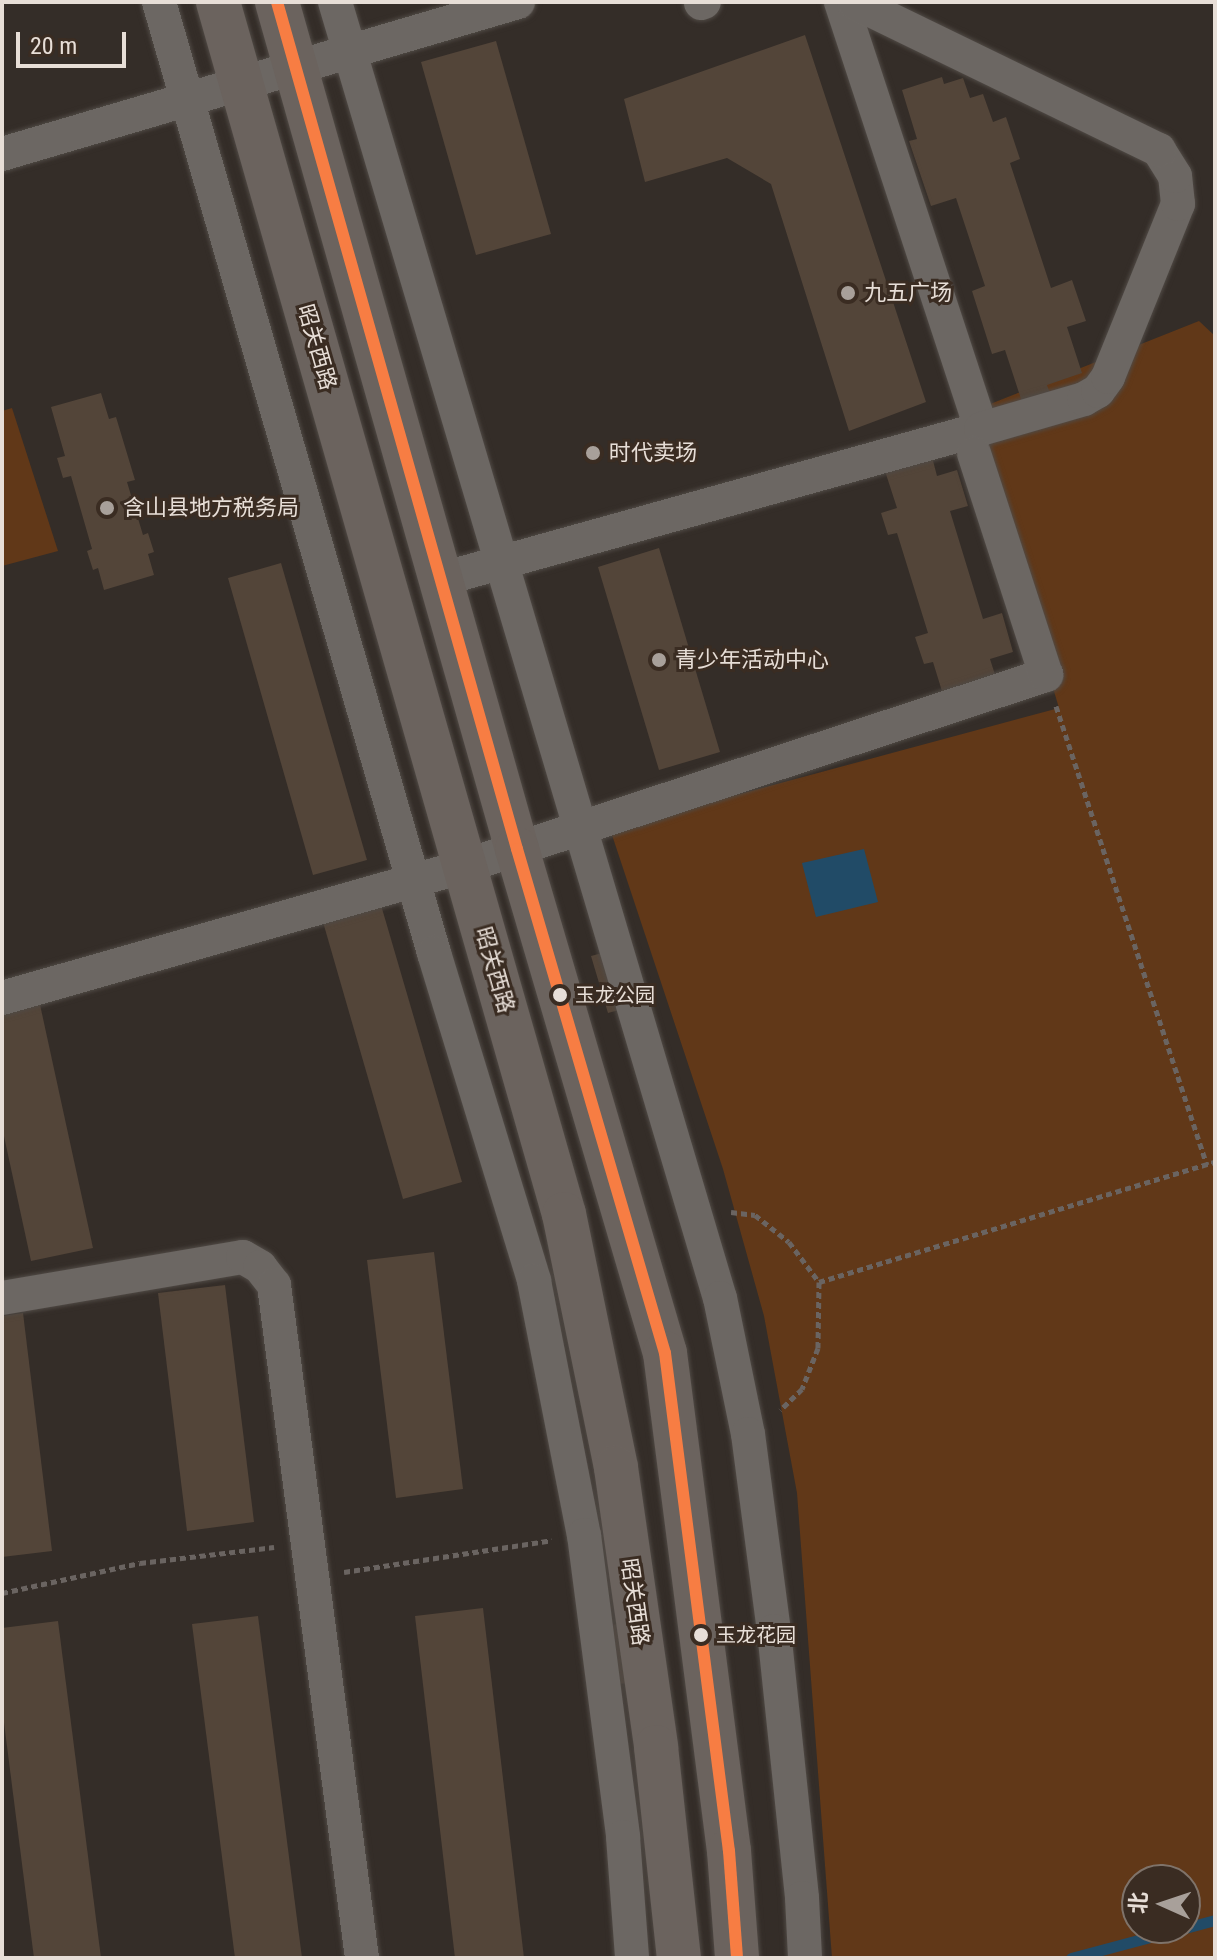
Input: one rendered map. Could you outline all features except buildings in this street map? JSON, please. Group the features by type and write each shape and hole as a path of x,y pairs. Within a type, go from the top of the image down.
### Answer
{"main road":[{"name":"昭关西路","path":"218,2 564,1214 616,1468 656,1747 679,1958"},
{"path":"277,2 517,849 665,1353 729,1851 737,1958"}],"street":[{"path":"159,2 413,880 534,1281 584,1535 627,1887 632,1958"},
{"path":"335,2 720,1298 748,1434 774,1631 802,1898 805,1958"},
{"path":"2,154 518,2"},
{"path":"2,998 465,866 1046,674 841,2"},
{"path":"442,579 977,441 1084,399 1098,391 1108,377 1178,204 1175,176 1159,150 854,2"},
{"path":"2,1298 243,1257 260,1267 274,1285 362,1958"},
{"path":"627,1887 671,1883"}],"path":[{"path":"1046,674 1207,1165"},
{"path":"819,1282 1215,1162"},
{"path":"728,1212 755,1215 789,1242 819,1282 818,1348 802,1389 771,1418"}],"shaded area":[{"name":"玉龙公园","path":"1199,321 1215,336 1215,1958 832,1958 797,1493 764,1316 723,1169 610,829 1059,708 970,412"},
{"path":"12,408 58,551 2,566 2,411"}],"water":[{"path":"864,849 878,902 816,917 802,863"}],"waterway":[{"path":"1201,1924 1215,1920"},
{"path":"1071,1958 1124,1944"}],"transit line":[{"path":"277,2 517,849 665,1353 729,1851 737,1958"}],"place":[{"name":"九五广场","path":"848,293"},
{"name":"时代卖场","path":"593,453"},
{"name":"含山县地方税务局","path":"107,508"},
{"name":"青少年活动中心","path":"659,660"},
{"name":"玉龙公园","path":"560,995"},
{"name":"玉龙花园","path":"701,1635"}]}
